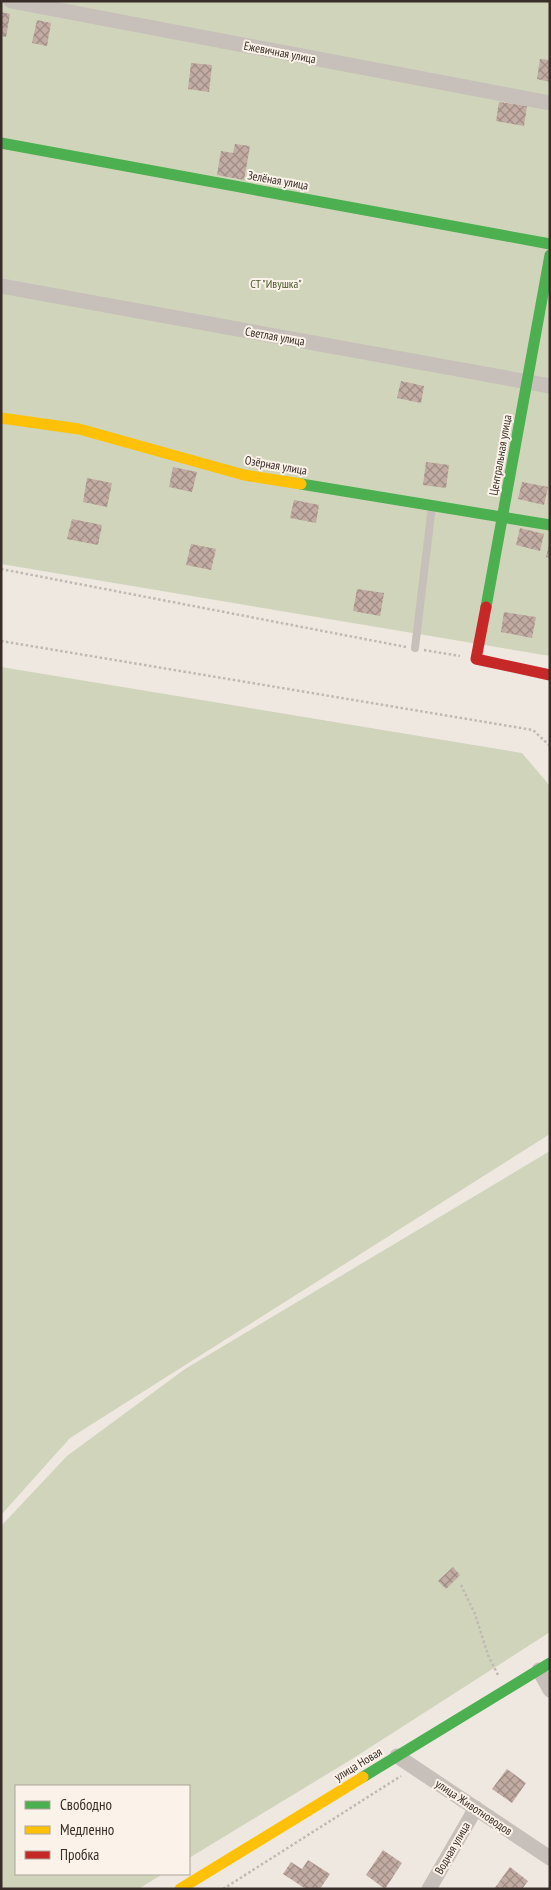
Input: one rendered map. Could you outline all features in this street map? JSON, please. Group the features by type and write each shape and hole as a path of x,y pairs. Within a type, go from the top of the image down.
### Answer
{"street":[{"name":"Ежевичная улица","path":"11,1 550,103"},
{"name":"Зелёная улица","path":"1,143 550,244"},
{"name":"Центральная улица","path":"476,659 550,255"},
{"name":"Светлая улица","path":"1,286 550,386"},
{"name":"Озёрная улица","path":"1,418 79,429 244,474 550,525"},
{"path":"476,659 550,675"},
{"path":"544,1666 550,1690"},
{"name":"улица Новая","path":"180,1889 544,1666"},
{"name":"улица Животноводов","path":"397,1756 550,1858"},
{"name":"Водная улица","path":"429,1889 476,1808"}],"lane":[{"path":"415,648 432,505"}],"path":[{"path":"1,569 476,659"},
{"path":"1,641 533,730 550,746"},
{"path":"460,1585 476,1614 488,1655 506,1690"},
{"path":"223,1889 415,1768"}],"green space":[{"name":"СТ \"Ивушка\"","path":"1,1 550,1 550,656 1,564"},
{"path":"1,667 522,753 550,786 550,1134 70,1438 1,1515"},
{"path":"550,1151 550,1632 352,1759 190,1857 190,1785 15,1785 15,1875 161,1875 138,1889 1,1889 1,1526 67,1456 185,1369"}],"building":[{"path":"1,12 10,14 6,37 1,36"},
{"path":"37,20 51,23 47,46 32,43"},
{"path":"540,59 550,60 550,82 537,79"},
{"path":"191,63 212,65 209,92 188,89"},
{"path":"499,102 527,106 524,126 496,121"},
{"path":"235,144 250,146 244,180 217,175 221,151 233,153"},
{"path":"401,381 424,386 421,403 397,398"},
{"path":"426,462 449,465 446,488 423,485"},
{"path":"173,467 197,472 192,492 169,487"},
{"path":"87,478 112,483 107,507 83,502"},
{"path":"522,482 548,487 544,505 518,499"},
{"path":"294,500 319,505 316,523 290,518"},
{"path":"72,519 102,525 98,545 67,539"},
{"path":"520,528 544,534 540,551 516,545"},
{"path":"191,544 216,549 211,570 186,565"},
{"path":"550,545 550,558 546,557"},
{"path":"357,589 384,593 380,616 353,611"},
{"path":"504,612 536,617 532,638 501,632"},
{"path":"453,1567 460,1575 446,1589 438,1581"},
{"path":"507,1769 526,1783 512,1803 492,1789"},
{"path":"383,1850 402,1863 385,1889 366,1875"},
{"path":"308,1860 330,1874 320,1889 306,1889 283,1874 291,1862 302,1869"},
{"path":"510,1867 528,1881 522,1889 494,1889"}],"traffic: fast":[{"path":"1,143 550,244"},
{"path":"486,607 550,255"},
{"path":"301,484 550,525"},
{"path":"363,1777 550,1663"}],"traffic: slow":[{"path":"1,418 79,429 244,475 301,484"},
{"path":"180,1889 363,1777"}],"traffic: jam":[{"path":"486,607 476,659 550,675"}]}
